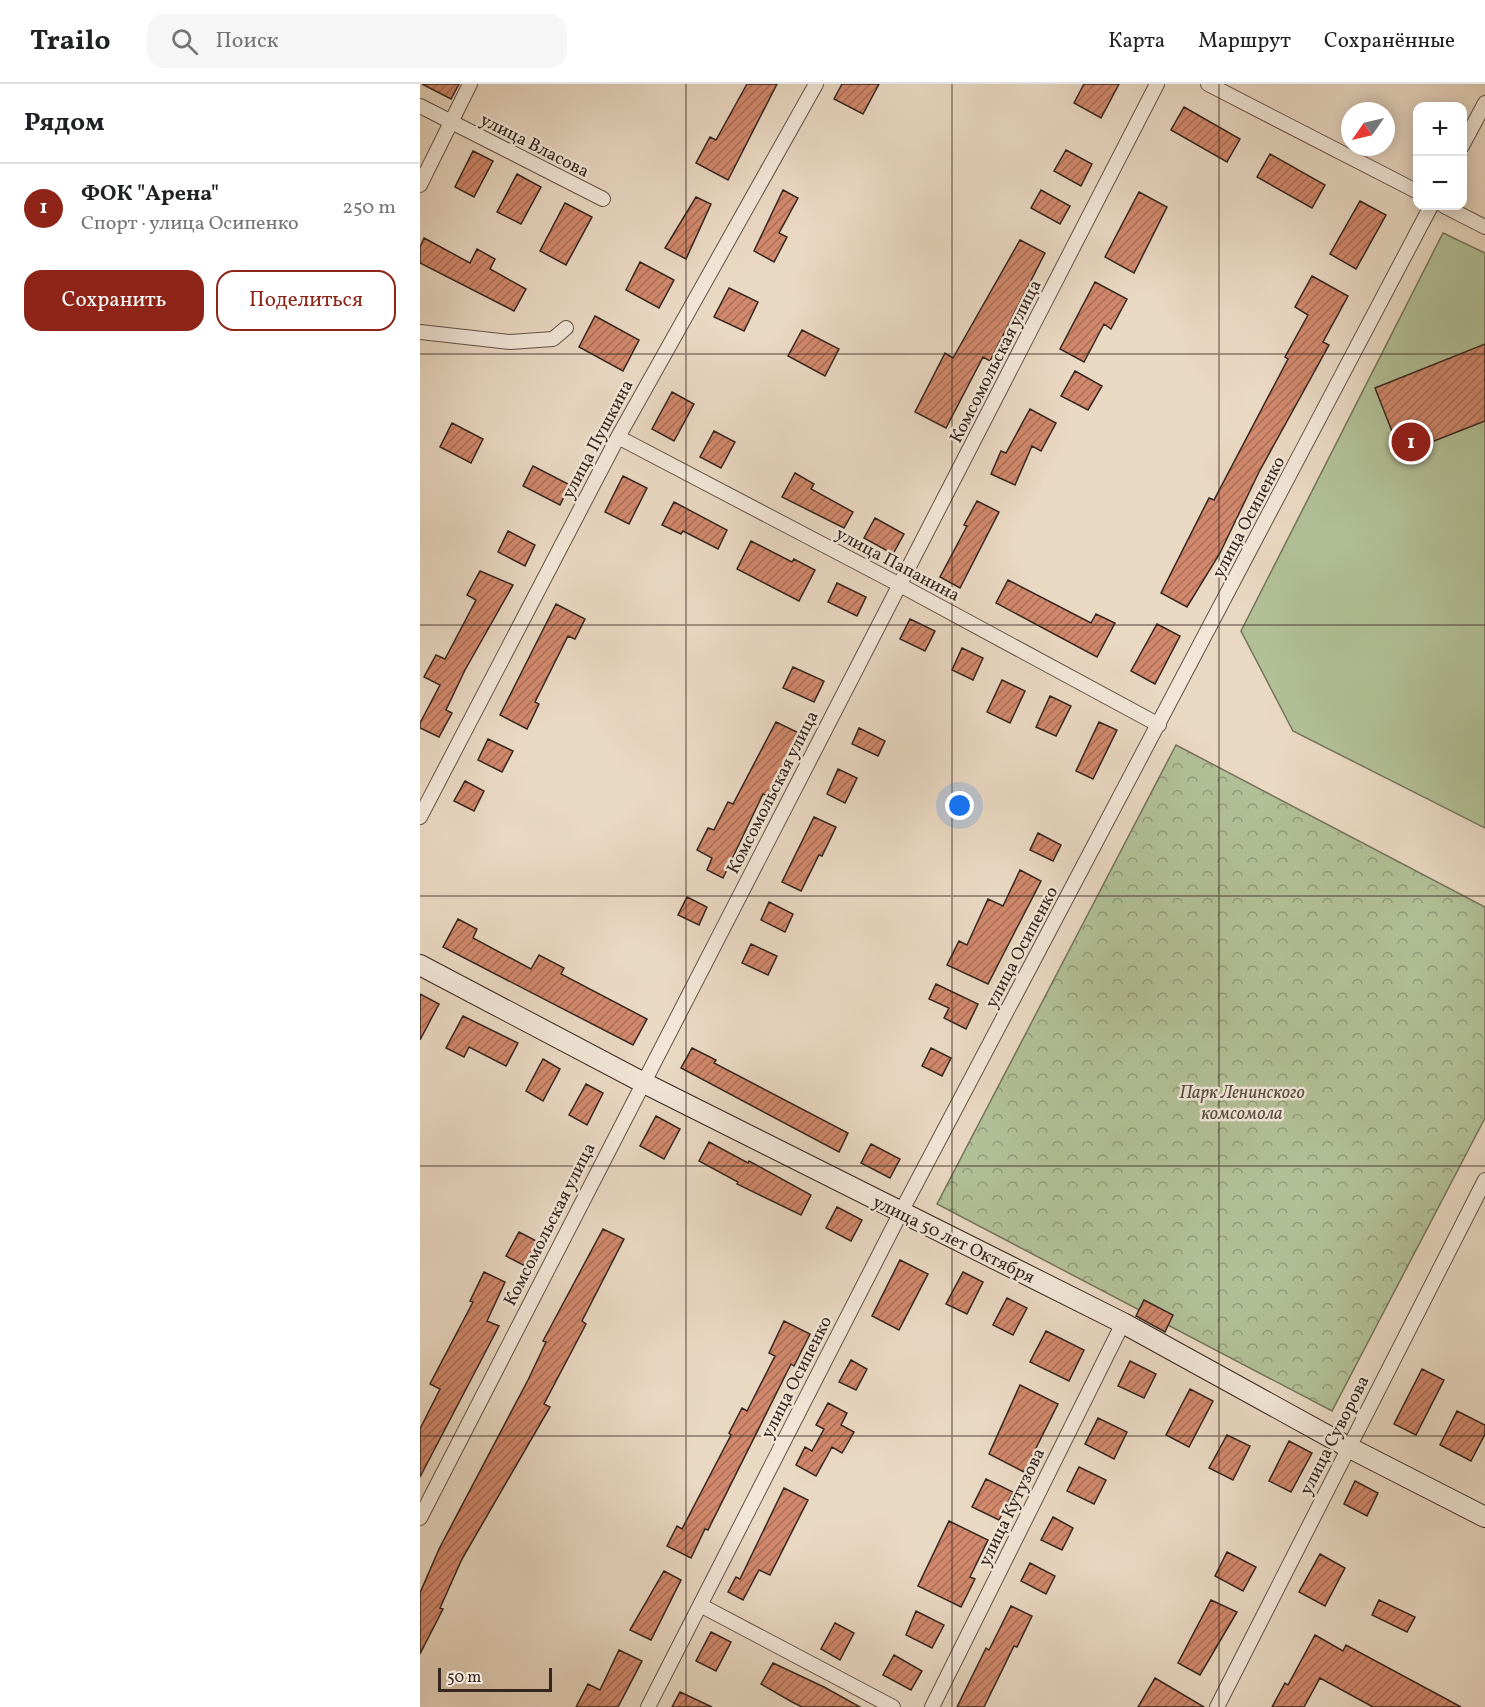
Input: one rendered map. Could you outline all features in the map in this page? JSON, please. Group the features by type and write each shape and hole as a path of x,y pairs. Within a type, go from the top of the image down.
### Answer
{"street":[{"path":"420,185 470,84"},
{"name":"улица Пушкина","path":"420,817 618,437 816,84"},
{"name":"Комсомольская улица","path":"420,1518 642,1082 1157,84"},
{"path":"1208,84 1413,189"},
{"path":"1467,137 1485,103"},
{"name":"улица Власова","path":"420,106 603,199"},
{"name":"улица Осипенко","path":"648,1707 901,1212 1429,210"},
{"path":"1452,210 1485,226"},
{"path":"420,332 510,342 553,339 566,328"},
{"name":"улица Папанина","path":"618,437 900,585 1159,725"},
{"name":"улица 50 лет Октября","path":"420,965 642,1082 1123,1323 1348,1447 1485,1516"},
{"name":"улица Суворова","path":"1217,1707 1485,1180"},
{"name":"улица Кутузова","path":"932,1707 1123,1323"},
{"path":"700,1605 893,1707"}],"green space":[{"path":"1443,233 1485,253 1485,828 1293,731 1241,631"},
{"name":"Парк Ленинского комсомола","path":"1176,745 1485,907 1485,1118 1332,1411 937,1204"}],"building":[{"path":"422,84 459,84 451,99"},
{"path":"747,84 777,84 728,180 696,163 710,137 716,140"},
{"path":"842,84 879,84 863,114 834,99"},
{"path":"1084,84 1119,84 1101,118 1074,103"},
{"path":"1184,107 1240,139 1227,162 1171,130"},
{"path":"1066,150 1092,164 1081,186 1054,171"},
{"path":"473,151 493,161 474,197 455,187"},
{"path":"1270,154 1325,185 1312,208 1257,177"},
{"path":"517,174 541,187 521,224 497,212"},
{"path":"783,190 798,198 779,233 787,237 774,262 754,251"},
{"path":"1041,190 1070,206 1060,224 1031,208"},
{"path":"1139,192 1167,207 1134,273 1105,257"},
{"path":"696,197 711,204 686,259 665,248"},
{"path":"1360,201 1386,215 1356,269 1330,254"},
{"path":"565,203 592,217 566,265 540,251"},
{"path":"424,238 470,263 477,249 495,259 490,269 526,289 514,311 420,263 420,247"},
{"path":"1020,240 1045,253 990,361 983,357 946,428 915,412 945,353 953,358"},
{"path":"640,262 674,280 659,308 626,290"},
{"path":"1312,276 1348,296 1323,342 1329,345 1259,472 1220,553 1187,607 1161,593 1209,498 1214,500 1288,359 1285,357 1308,315 1295,307"},
{"path":"1095,282 1127,299 1111,329 1104,324 1084,362 1060,349"},
{"path":"729,288 758,302 744,331 714,317"},
{"path":"595,316 639,340 623,371 579,347"},
{"path":"802,330 839,349 825,376 788,356"},
{"path":"1485,344 1485,421 1401,454 1375,388"},
{"path":"1075,371 1102,386 1088,410 1061,396"},
{"path":"672,392 694,404 674,441 652,429"},
{"path":"1030,409 1056,423 1041,451 1032,446 1015,485 991,474 1001,451 1006,453"},
{"path":"452,423 483,439 471,463 440,447"},
{"path":"714,431 735,442 721,468 700,457"},
{"path":"533,466 570,485 560,505 523,486"},
{"path":"795,473 814,484 811,489 853,512 844,528 782,497"},
{"path":"623,476 647,488 629,524 605,512"},
{"path":"977,501 999,512 960,588 940,577 967,526 964,525"},
{"path":"674,502 727,530 718,549 683,531 681,534 662,525"},
{"path":"875,518 904,534 893,554 864,538"},
{"path":"508,531 535,545 525,566 498,552"},
{"path":"751,541 792,562 794,559 815,570 799,601 737,569"},
{"path":"480,571 513,585 465,670 446,710 452,713 439,737 420,728 420,723 440,685 424,677 436,655 445,659 476,600 467,595"},
{"path":"1008,580 1091,623 1096,614 1115,623 1097,657 996,603"},
{"path":"837,583 866,597 857,616 828,602"},
{"path":"556,604 585,619 575,639 568,636 535,702 539,704 527,729 500,715"},
{"path":"910,619 935,631 925,651 900,639"},
{"path":"1157,624 1180,636 1155,684 1131,671"},
{"path":"962,648 983,658 973,680 952,670"},
{"path":"793,667 824,681 814,702 783,688"},
{"path":"1002,680 1025,691 1010,723 987,712"},
{"path":"1050,696 1071,706 1056,736 1036,727"},
{"path":"776,722 799,733 768,796 763,794 723,878 707,870 712,858 697,850 708,828 714,830 728,802 733,804"},
{"path":"1099,722 1117,730 1093,779 1076,771"},
{"path":"859,728 885,741 878,756 852,744"},
{"path":"488,739 513,751 502,772 478,760"},
{"path":"838,769 857,778 845,803 827,794"},
{"path":"465,781 484,791 474,811 454,801"},
{"path":"814,817 836,827 801,891 782,882"},
{"path":"1038,833 1061,845 1053,861 1030,850"},
{"path":"1020,870 1041,881 988,984 947,965 959,941 967,945 988,899 1003,906"},
{"path":"687,897 707,907 699,925 678,915"},
{"path":"769,902 793,914 785,932 761,920"},
{"path":"458,919 477,929 473,938 531,969 539,955 564,968 561,974 647,1019 633,1045 443,947"},
{"path":"751,944 777,956 768,975 742,963"},
{"path":"936,984 978,1004 966,1029 944,1018 949,1008 929,999"},
{"path":"420,994 439,1004 420,1040"},
{"path":"463,1016 518,1043 506,1066 469,1047 464,1057 446,1048"},
{"path":"692,1048 716,1060 714,1063 848,1133 839,1152 681,1068"},
{"path":"931,1048 951,1058 942,1076 922,1066"},
{"path":"543,1059 560,1069 543,1101 526,1091"},
{"path":"586,1084 603,1093 587,1125 569,1115"},
{"path":"656,1116 680,1129 664,1159 640,1146"},
{"path":"709,1142 811,1195 801,1215 737,1184 738,1182 699,1161"},
{"path":"871,1144 900,1159 890,1178 861,1163"},
{"path":"837,1207 862,1220 851,1241 826,1228"},
{"path":"603,1229 624,1239 582,1321 586,1324 544,1404 550,1407 462,1559 440,1608 443,1609 420,1654 420,1593 439,1549 528,1380 546,1342 543,1341"},
{"path":"519,1232 542,1244 529,1268 506,1256"},
{"path":"900,1260 928,1274 899,1330 872,1316"},
{"path":"484,1272 505,1282 487,1321 499,1326 420,1477 420,1429 440,1389 430,1384 473,1302 470,1301"},
{"path":"963,1272 983,1282 967,1314 946,1304"},
{"path":"1007,1298 1027,1308 1013,1335 993,1325"},
{"path":"1144,1300 1173,1315 1165,1332 1136,1316"},
{"path":"784,1321 810,1334 794,1366 791,1364 708,1530 705,1529 691,1558 667,1546 677,1526 682,1529 731,1435 729,1433 742,1408 747,1411 775,1356 769,1353"},
{"path":"1046,1331 1084,1350 1069,1381 1030,1362"},
{"path":"851,1360 867,1369 856,1390 839,1382"},
{"path":"1130,1361 1156,1374 1144,1398 1118,1386"},
{"path":"1422,1369 1444,1380 1416,1435 1394,1424"},
{"path":"1020,1385 1058,1404 1024,1472 989,1454"},
{"path":"1190,1389 1213,1401 1189,1447 1166,1435"},
{"path":"828,1403 847,1413 841,1425 854,1432 842,1453 832,1447 816,1476 796,1465 805,1447 812,1451 824,1429 816,1425"},
{"path":"1457,1411 1485,1425 1485,1434 1471,1461 1440,1445"},
{"path":"1098,1418 1127,1432 1114,1459 1085,1444"},
{"path":"1227,1435 1250,1446 1233,1480 1209,1468"},
{"path":"1289,1441 1312,1453 1291,1492 1269,1481"},
{"path":"1079,1467 1106,1480 1094,1504 1067,1491"},
{"path":"986,1479 1013,1492 999,1520 972,1507"},
{"path":"1355,1481 1378,1493 1367,1516 1344,1504"},
{"path":"784,1488 808,1500 770,1575 759,1570 743,1600 728,1592 736,1577 740,1579"},
{"path":"1053,1517 1073,1528 1062,1550 1041,1540"},
{"path":"949,1521 988,1540 970,1577 975,1579 961,1607 918,1586"},
{"path":"1227,1552 1256,1567 1243,1591 1215,1576"},
{"path":"1320,1554 1345,1568 1325,1606 1299,1592"},
{"path":"1030,1563 1055,1576 1046,1594 1021,1581"},
{"path":"664,1571 681,1580 651,1640 630,1630"},
{"path":"1211,1600 1237,1612 1200,1675 1178,1663"},
{"path":"1379,1600 1415,1617 1407,1632 1372,1615"},
{"path":"1011,1606 1032,1616 1017,1647 1014,1646 984,1707 957,1707 986,1648 989,1650"},
{"path":"916,1611 944,1625 932,1648 906,1635"},
{"path":"835,1623 854,1633 840,1660 821,1649"},
{"path":"711,1632 731,1642 716,1671 696,1661"},
{"path":"1315,1635 1343,1651 1346,1645 1461,1707 1373,1707 1320,1678 1304,1707 1272,1707 1285,1683 1288,1685"},
{"path":"619,1650 642,1661 618,1707 576,1707 588,1684 600,1690"},
{"path":"894,1655 922,1671 911,1690 883,1675"},
{"path":"773,1663 860,1707 802,1707 792,1702 761,1684"},
{"path":"1155,1678 1204,1707 1138,1707"},
{"path":"680,1692 712,1707 672,1707"}],"place":[{"name":"ФОК \"Арена\"","path":"1411,442"}]}
